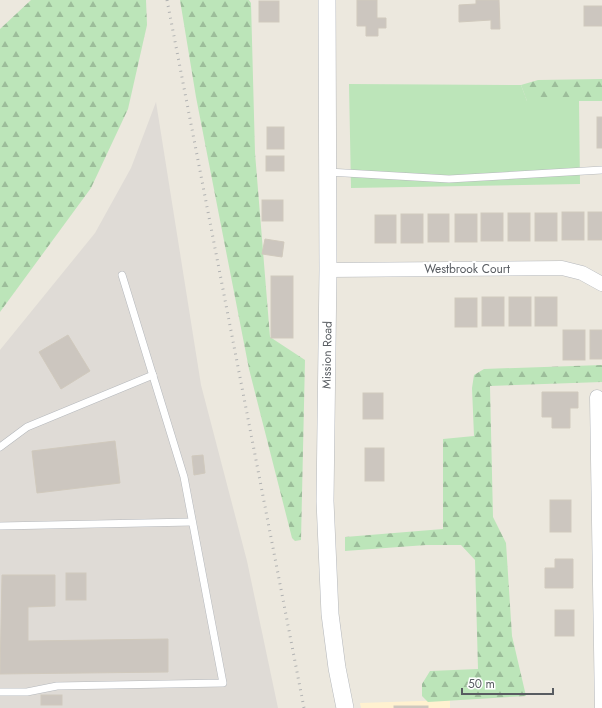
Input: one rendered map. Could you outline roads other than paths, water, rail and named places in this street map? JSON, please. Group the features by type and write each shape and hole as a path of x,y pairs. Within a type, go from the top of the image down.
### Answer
{"street":[{"name":"Mission Road","path":"327,0 327,550 330,614 337,668 346,708"},
{"name":"Westbrook Court","path":"328,270 562,268 582,274 602,284"},
{"path":"597,396 602,708"}],"lane":[{"path":"327,172 448,178 602,170"},
{"path":"0,692 27,692 57,686 223,683 184,477 122,275"},
{"path":"0,447 27,427 153,375"},
{"path":"0,526 192,522"}],"railway":[{"path":"167,0 304,708"}]}
